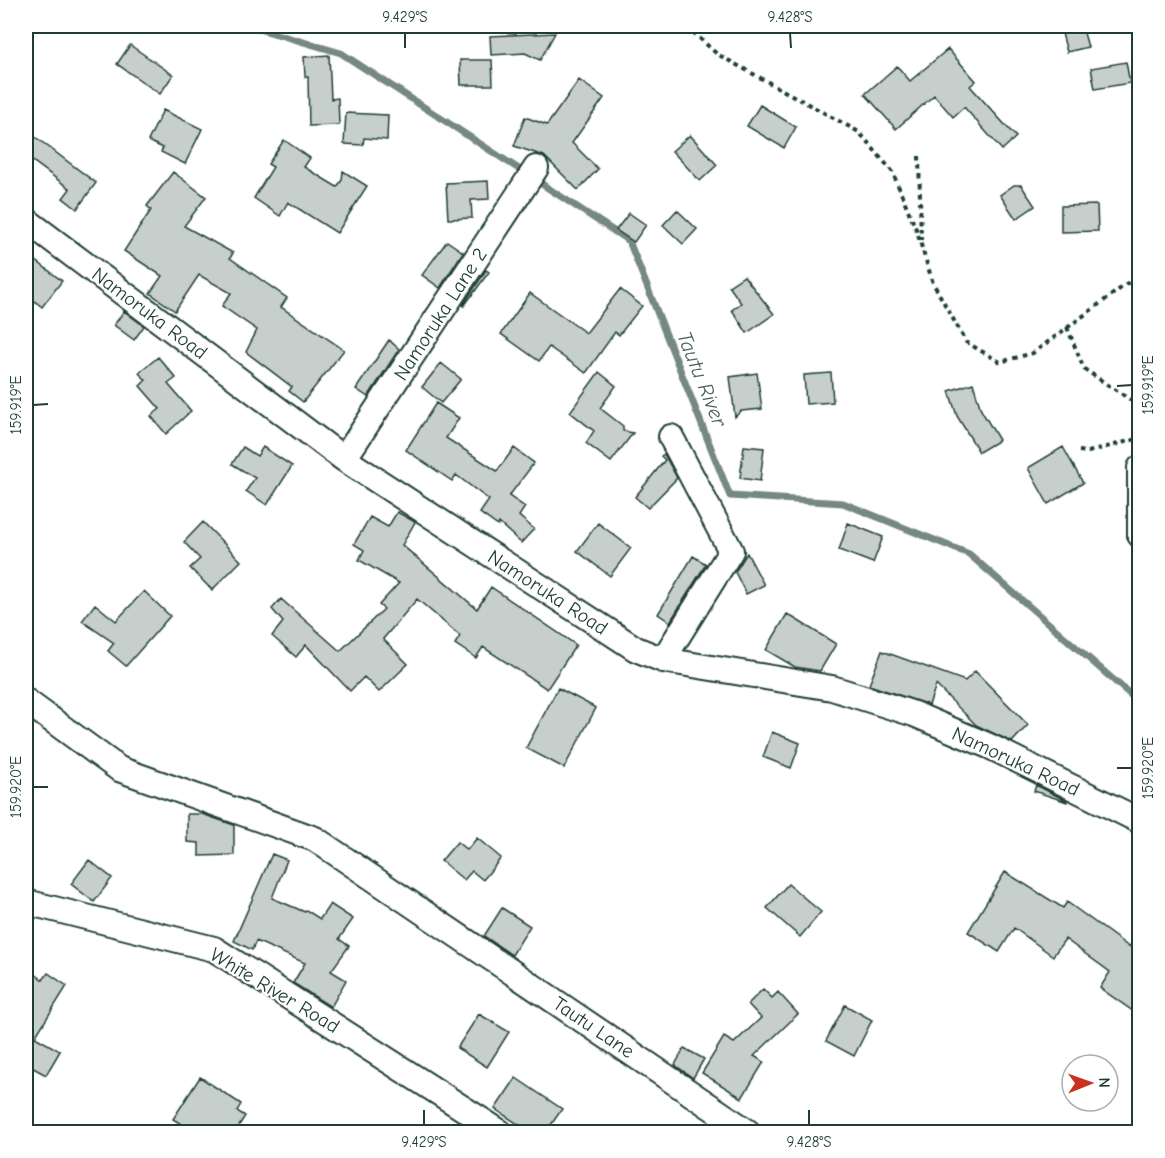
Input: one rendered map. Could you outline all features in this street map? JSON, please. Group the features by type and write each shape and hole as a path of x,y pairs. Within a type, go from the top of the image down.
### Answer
{"street":[{"name":"Namoruka Lane 2","path":"345,459 536,168"},
{"name":"Namoruka Road","path":"26,220 345,459 624,642 663,660 832,688 914,714 989,746 1140,821"},
{"path":"663,660 731,551 671,437"},
{"path":"1140,468 1140,535"},
{"name":"Tautu Lane","path":"26,701 119,769 315,839 748,1132"},
{"name":"White River Road","path":"26,902 214,950 500,1132"}],"path":[{"path":"686,26 717,54 859,132 892,171 933,283 966,342 1000,362 1033,353 1140,274"},
{"path":"919,156 921,247"},
{"path":"1067,327 1084,369 1140,406"},
{"path":"1079,451 1088,452 1140,438"}],"building":[{"path":"1060,26 1082,26 1088,47 1067,52"},
{"path":"555,33 540,60 525,53 491,55 490,36"},
{"path":"130,45 173,75 160,94 117,64"},
{"path":"948,49 976,81 970,86 1016,137 1002,150 964,107 953,117 934,95 896,129 865,94 897,66 910,81"},
{"path":"329,55 331,99 338,98 339,125 309,126 308,77 305,77 304,57"},
{"path":"460,60 492,60 493,85 461,85"},
{"path":"1126,62 1130,83 1095,89 1091,68"},
{"path":"579,80 604,98 572,143 598,169 578,190 544,156 514,146 525,117 547,125"},
{"path":"760,105 796,127 784,148 747,126"},
{"path":"163,110 202,129 185,164 161,152 163,148 148,141"},
{"path":"346,113 388,115 387,140 364,138 363,145 344,144"},
{"path":"26,130 96,183 77,209 63,198 70,189 26,156"},
{"path":"690,135 717,165 700,181 672,151"},
{"path":"284,140 310,158 304,167 337,187 342,180 343,171 367,186 337,233 288,202 280,216 254,198 273,167 268,164"},
{"path":"173,172 206,197 184,226 233,253 230,258 287,298 281,307 344,350 303,402 289,391 292,387 246,352 257,330 222,306 231,293 199,275 175,311 150,293 162,276 124,251 151,210 147,206"},
{"path":"488,181 489,199 471,200 472,218 448,219 446,183"},
{"path":"1014,185 1021,185 1035,206 1016,219 1000,195"},
{"path":"1097,205 1098,231 1061,232 1061,206"},
{"path":"677,210 697,229 683,244 663,225"},
{"path":"629,213 646,225 634,242 616,230"},
{"path":"447,241 463,252 440,288 422,275"},
{"path":"26,253 62,281 42,307 26,294"},
{"path":"486,270 489,272 464,306 463,305"},
{"path":"744,276 774,314 747,333 732,310 741,303 729,286"},
{"path":"620,289 642,306 619,335 615,332 586,373 549,347 539,361 501,334 530,293 586,333"},
{"path":"124,311 144,326 134,340 114,325"},
{"path":"389,340 399,349 368,397 356,389"},
{"path":"158,357 176,378 168,384 191,411 166,434 151,416 160,409 140,386 146,380 139,373"},
{"path":"441,363 461,379 441,403 422,387"},
{"path":"599,372 616,386 600,408 623,426 623,431 633,433 611,462 586,443 594,431 570,412"},
{"path":"757,373 762,409 741,411 735,417 730,377"},
{"path":"831,373 833,402 806,404 804,375"},
{"path":"973,383 981,410 999,440 979,452 957,416 949,391"},
{"path":"436,403 459,418 446,438 497,471 514,448 534,463 509,496 525,507 519,516 534,529 521,543 499,523 498,526 480,513 489,500 456,475 452,481 406,450"},
{"path":"744,446 764,448 760,481 740,478"},
{"path":"243,447 257,456 263,447 292,466 267,505 246,491 255,478 232,464"},
{"path":"1063,447 1083,483 1048,504 1028,468"},
{"path":"664,454 677,478 648,508 635,497 665,460 661,456"},
{"path":"397,512 415,522 402,545 477,609 491,587 576,645 547,689 483,647 476,658 455,644 460,636 417,599 383,639 408,664 379,692 364,677 350,691 306,645 296,657 272,636 283,622 272,609 281,599 340,651 384,609 379,605 399,583 359,560 364,550 354,544 370,517 388,527"},
{"path":"203,522 241,561 212,590 190,568 200,559 184,542"},
{"path":"598,523 631,548 610,576 577,551"},
{"path":"848,523 883,537 873,563 839,550"},
{"path":"747,553 764,585 746,594 735,572"},
{"path":"693,556 706,564 670,622 658,614"},
{"path":"144,591 170,616 126,666 108,651 114,643 82,621 95,604 116,621"},
{"path":"787,614 836,644 820,671 795,667 766,650"},
{"path":"882,651 965,681 975,671 1028,725 1012,742 976,725 936,685 929,705 869,685"},
{"path":"558,688 596,708 564,768 526,748"},
{"path":"772,732 800,743 791,768 763,757"},
{"path":"1036,785 1067,801 1067,802 1034,791"},
{"path":"187,814 202,814 234,825 234,855 199,856 199,843 187,842"},
{"path":"477,838 501,858 483,880 472,871 464,880 441,861 457,842 467,850"},
{"path":"272,854 287,860 272,898 305,912 306,910 320,919 330,904 353,919 339,939 349,946 331,971 346,980 331,1007 293,983 305,963 256,941 252,950 234,941"},
{"path":"89,860 112,878 94,902 71,884"},
{"path":"1005,872 1063,908 1067,902 1129,947 1140,931 1140,1016 1100,988 1110,972 1065,939 1053,956 1014,928 999,952 968,932"},
{"path":"788,884 821,912 800,937 767,908"},
{"path":"502,908 530,926 512,955 484,936"},
{"path":"26,967 43,980 48,973 67,986 35,1037 60,1051 46,1075 26,1064"},
{"path":"763,989 772,998 778,992 798,1014 754,1056 764,1062 742,1098 702,1073 724,1037 734,1043 761,1018 748,1004"},
{"path":"845,1005 872,1020 854,1056 826,1041"},
{"path":"479,1014 509,1032 487,1067 457,1048"},
{"path":"684,1048 704,1059 693,1078 675,1065"},
{"path":"200,1077 241,1104 237,1111 245,1116 235,1132 194,1132 173,1119"},
{"path":"516,1078 562,1109 546,1132 530,1132 495,1109"}],"waterway":[{"name":"Tautu River","path":"249,26 341,53 629,241 730,496 843,503 969,554 1140,703"}]}
